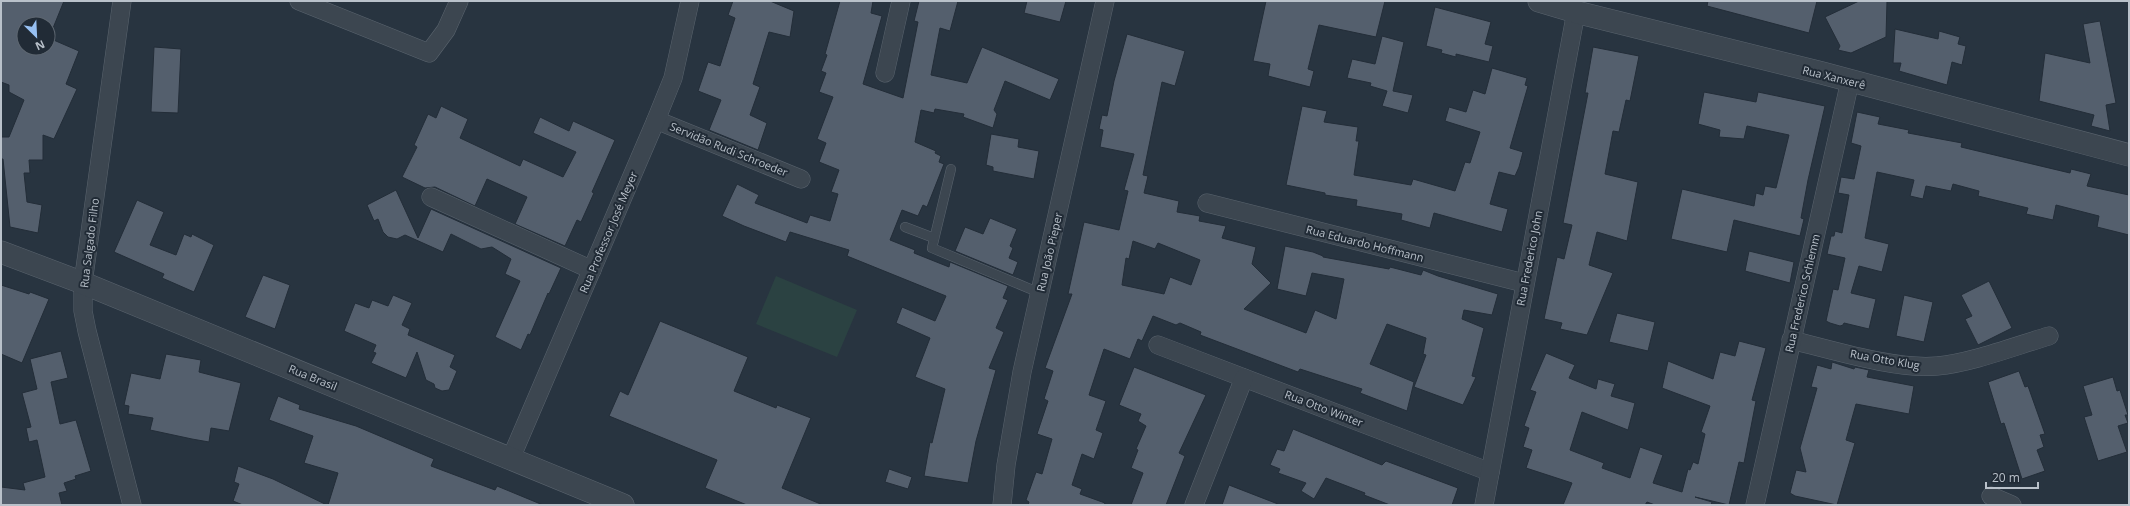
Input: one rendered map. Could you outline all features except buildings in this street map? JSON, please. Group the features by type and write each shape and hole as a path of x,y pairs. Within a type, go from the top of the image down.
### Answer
{"street":[{"name":"Rua Salgado Filho","path":"122,1 83,283 84,311 87,331 132,505"},
{"path":"299,1 429,53 446,30 459,1"},
{"name":"Rua Professor José Meyer","path":"511,458 673,78 690,1"},
{"path":"885,73 901,1"},
{"name":"Rua João Pieper","path":"1002,505 1014,415 1105,1"},
{"name":"Rua Xanxerê","path":"1549,2 1576,12 1850,80 2129,155"},
{"name":"Rua Frederico John","path":"1484,505 1524,283 1576,12"},
{"name":"Rua Frederico Schlemm","path":"1755,505 1850,80"},
{"name":"Servidão Rudi Schroeder","path":"656,120 801,179"},
{"path":"431,197 592,270"},
{"name":"Rua Eduardo Hoffmann","path":"1207,203 1524,283"},
{"name":"Rua Brasil","path":"1,252 83,283 623,505"},
{"name":"Rua Otto Klug","path":"1791,340 1886,362 1914,366 1937,366 2049,336"},
{"name":"Rua Otto Winter","path":"1158,345 1490,472"},
{"path":"1194,505 1244,378"},
{"path":"1990,496 2012,505"}],"lane":[{"path":"951,169 932,248 1040,293"},
{"path":"905,228 934,238"}],"green space":[{"path":"776,276 857,310 837,357 756,324"}]}
